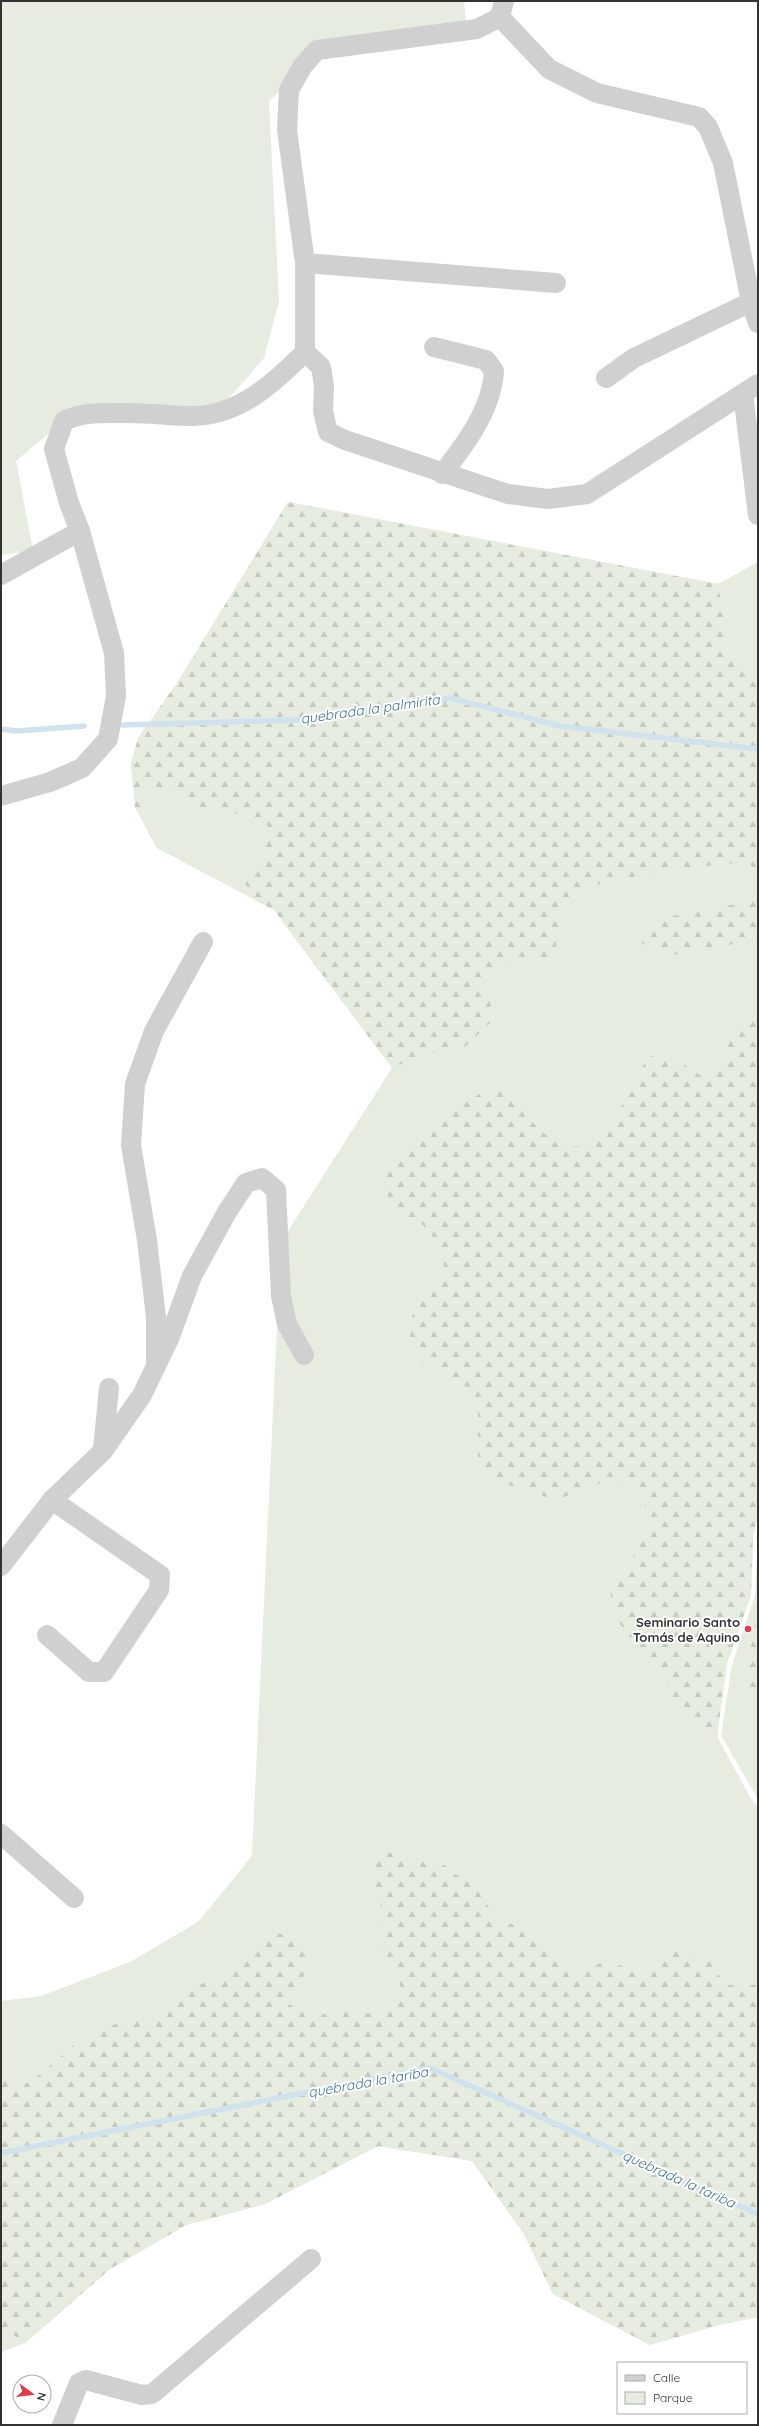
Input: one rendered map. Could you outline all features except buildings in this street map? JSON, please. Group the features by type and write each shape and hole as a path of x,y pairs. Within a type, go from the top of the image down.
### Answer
{"street":[{"path":"1,796 50,782 82,768 108,738 116,696 114,653 80,531 69,502 54,449 64,421 78,414 136,412 194,416 236,408 277,381 305,352 305,263 287,130 289,90 302,66 317,50 477,29 502,9 549,69 597,93 676,110 699,117 708,127 723,163 751,302 758,323"},
{"path":"305,263 556,282"},
{"path":"606,378 634,358 751,302"},
{"path":"434,346 486,360 494,371 493,386 483,412 456,456 442,474"},
{"path":"305,352 322,367 324,386 323,411 328,432 344,440 442,474 508,494 548,499 587,494 751,389 758,515"},
{"path":"1,575 80,531"},
{"path":"156,1367 156,1317 147,1240 131,1145 135,1084 154,1031 203,942"},
{"path":"1,1566 52,1500 103,1451 142,1395 169,1339 192,1276 227,1212 246,1183 262,1178 276,1190 281,1296 286,1324 304,1355"},
{"path":"103,1451 109,1388"},
{"path":"47,1635 89,1672 104,1672 159,1590 160,1575 52,1500"},
{"path":"1,1834 74,1898"},
{"path":"62,2425 80,2383 86,2380 142,2395 152,2394 311,2259"}],"green space":[{"path":"1,1 464,1 466,23 328,48 269,101 279,301 264,358 216,413 68,417 16,461 33,551 1,555"},
{"path":"288,502 718,584 758,562 758,1514 753,1536 751,1595 727,1663 717,1736 751,1799 758,1806 758,2317 719,2325 650,2345 553,2294 524,2234 472,2161 378,2146 265,2204 186,2225 110,2269 25,2343 1,2352 1,2001 41,1996 130,1962 198,1922 252,1856 281,1242 392,1068 274,910 157,848 135,807 131,764 138,738 177,683"},
{"path":"288,502 718,584 729,654 758,684 758,871 746,862 667,870 585,887 560,917 554,960 516,958 485,982 494,1019 465,1047 425,1054 392,1068 274,910 254,900 242,877 249,872 262,856 267,843 268,826 251,818 231,812 192,807 176,794 158,788 137,795 157,848 135,807 131,764 138,738 177,683"},
{"path":"758,894 758,943 750,941 673,955 638,942 668,917 741,903"},
{"path":"758,1014 758,1514 753,1536 751,1595 727,1663 717,1736 673,1703 664,1676 648,1654 629,1636 612,1613 610,1585 624,1570 636,1553 645,1534 647,1524 647,1513 635,1485 609,1480 556,1500 503,1483 478,1467 478,1414 470,1388 433,1371 416,1354 412,1343 410,1329 414,1310 430,1292 445,1269 441,1256 433,1238 423,1225 394,1210 382,1181 394,1156 419,1145 437,1125 459,1106 483,1092 509,1091 534,1124 551,1139 560,1144 569,1146 593,1146 613,1126 634,1078 650,1056 677,1060 700,1075 722,1060 732,1036 747,1016"},
{"name":"Seminario Santo Tomás de Aquino","path":"758,1533 758,1799 721,1735 732,1665 755,1595"},
{"path":"758,1614 758,1695 750,1695 745,1673"},
{"path":"381,1849 411,1862 428,1861 444,1865 456,1875 471,1881 499,1921 530,1928 541,1939 548,1953 558,1965 572,1973 604,1962 609,1962 625,1967 636,1973 652,1967 662,1953 679,1951 710,1961 718,1974 729,1985 746,1986 758,1984 758,2317 719,2325 650,2345 553,2294 524,2234 472,2161 378,2146 265,2204 186,2225 110,2269 25,2343 1,2327 1,2078 28,2083 45,2071 76,2043 94,2031 110,2025 154,2017 162,2013 173,2005 186,1992 227,1971 275,1933 290,1935 297,1939 305,1952 305,1969 301,1984 294,1995 287,2002 296,2009 307,2014 317,2016 342,2010 378,2013 397,2007 402,1990 396,1975 386,1961 381,1944 382,1910 372,1878"}],"waterway":[{"name":"quebrada la palmirita","path":"122,725 303,720 450,698 560,726 758,749"},
{"name":"quebrada la palmirita","path":"1,729 17,731 84,726"},
{"name":"quebrada la tariba","path":"1,2153 430,2068 758,2214"}],"place":[{"name":"Seminario Santo Tomás de Aquino","path":"748,1629"}]}
